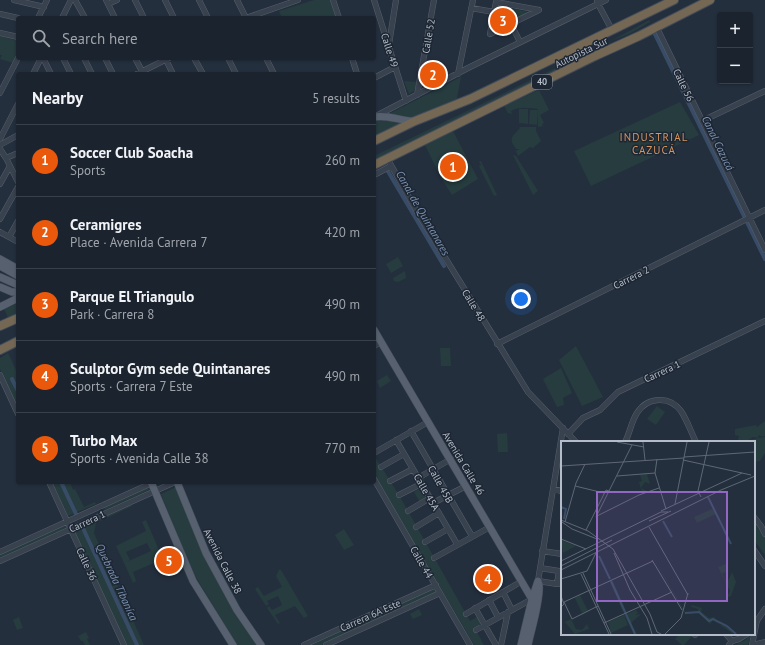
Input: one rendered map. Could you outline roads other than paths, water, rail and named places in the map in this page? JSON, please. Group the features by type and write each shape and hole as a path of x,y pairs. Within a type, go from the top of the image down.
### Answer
{"highway":[{"name":"Autopista Sur","path":"376,140 415,121 462,103 674,0"},
{"name":"Autopista Sur","path":"376,164 389,162 710,0"},
{"path":"0,326 16,319"},
{"path":"0,350 16,342"}],"main road":[{"path":"376,117 403,121 415,121"},
{"path":"0,259 16,269"},
{"path":"0,266 16,275"},
{"path":"0,277 16,284"},
{"path":"0,287 16,292"},
{"path":"0,306 16,299"},
{"name":"Avenida Calle 46","path":"376,333 536,606"},
{"path":"153,484 193,581 233,645"},
{"name":"Avenida Calle 38","path":"177,484 206,553 237,610 262,645"},
{"path":"521,645 538,581"},
{"path":"528,645 539,588 538,581"}],"street":[{"path":"14,0 44,7"},
{"path":"39,16 47,0"},
{"path":"63,16 71,0"},
{"path":"75,0 84,16"},
{"path":"114,16 107,2 117,0"},
{"path":"135,0 143,16"},
{"path":"165,0 173,16"},
{"path":"198,0 207,16"},
{"path":"237,0 245,16"},
{"path":"252,16 298,0"},
{"path":"333,0 338,16"},
{"name":"Calle 49","path":"374,0 406,101"},
{"path":"388,45 396,0"},
{"name":"Calle 52","path":"417,95 434,0"},
{"path":"458,74 473,0"},
{"path":"376,116 598,2 606,0"},
{"path":"496,2 512,2 539,10 490,34 496,2"},
{"path":"598,2 612,30"},
{"path":"471,8 494,12"},
{"path":"0,14 16,18"},
{"path":"511,24 520,42"},
{"name":"Calle 56","path":"656,28 702,121 747,219 765,250"},
{"path":"0,33 16,37"},
{"path":"0,91 17,60"},
{"path":"34,72 41,60"},
{"path":"43,60 50,72"},
{"path":"64,60 70,72"},
{"path":"85,60 91,72"},
{"path":"106,60 112,72"},
{"path":"136,60 141,72"},
{"path":"143,72 164,60"},
{"path":"166,60 172,72"},
{"path":"195,60 202,72"},
{"path":"229,60 235,72"},
{"path":"267,60 273,72"},
{"path":"353,60 356,72"},
{"path":"376,77 395,67"},
{"path":"702,121 765,91"},
{"path":"0,139 15,110"},
{"path":"0,145 16,136"},
{"path":"0,149 16,175"},
{"path":"6,158 16,154"},
{"path":"376,173 389,162"},
{"name":"Calle 48","path":"389,162 420,217 528,392 575,441"},
{"path":"0,184 10,166"},
{"path":"0,219 16,191"},
{"name":"Carrera 2","path":"498,344 765,210"},
{"path":"9,237 16,225"},
{"path":"0,232 16,241"},
{"name":"Carrera 1","path":"568,434 583,418 600,410 618,392 765,321"},
{"path":"376,345 381,342"},
{"path":"0,375 16,410"},
{"path":"625,441 635,415 641,407 655,400 668,401 680,410 696,441"},
{"path":"376,452 428,422"},
{"path":"562,441 563,428"},
{"name":"Calle 45B","path":"411,431 472,536"},
{"name":"Calle 45A","path":"396,440 457,544"},
{"path":"540,568 559,571 559,584 538,581 542,551 553,489 560,464 561,452"},
{"path":"381,467 404,454"},
{"path":"418,478 451,459"},
{"path":"390,481 413,469"},
{"name":"Calle 44","path":"376,482 470,645"},
{"name":"Calle 36","path":"50,484 124,645"},
{"name":"Carrera 1","path":"0,552 148,484"},
{"name":"Carrera 1","path":"0,561 171,484"},
{"path":"399,495 421,484"},
{"path":"408,511 448,496 466,486"},
{"path":"553,489 561,491"},
{"path":"91,510 89,515 91,517 98,516 103,511 100,506"},
{"path":"416,527 439,513"},
{"path":"755,518 765,534"},
{"path":"434,558 490,527"},
{"path":"425,542 448,529"},
{"path":"542,551 561,554"},
{"path":"755,551 765,566"},
{"path":"466,614 522,581"},
{"name":"Carrera 6A Este","path":"304,645 436,585"},
{"path":"501,645 510,611 503,592"},
{"name":"Carrera 6A Este","path":"326,645 440,593"},
{"path":"476,630 532,599"},
{"path":"489,600 498,617"},
{"path":"475,608 496,645"},
{"path":"755,622 765,609"},
{"path":"730,643 739,640 746,635"},
{"path":"753,635 752,645 765,642"}],"waterway":[{"name":"Canal Cazucá","path":"655,34 765,259"},
{"name":"Canal de Quintanares","path":"386,168 444,266"},
{"name":"Quebrada Tibaníca","path":"12,379 16,387"},
{"name":"Quebrada Tibaníca","path":"62,484 76,514"},
{"name":"Quebrada Tibaníca","path":"82,526 137,645"}],"place":[{"name":"Parque El Triangulo","path":"503,21"},
{"name":"Ceramigres","path":"433,75"},
{"name":"Soccer Club Soacha","path":"453,167"},
{"name":"Turbo Max","path":"169,561"},
{"name":"Sculptor Gym sede Quintanares","path":"488,579"}],"district":[{"name":"INDUSTRIAL CAZUCÁ","path":"654,143"}]}
